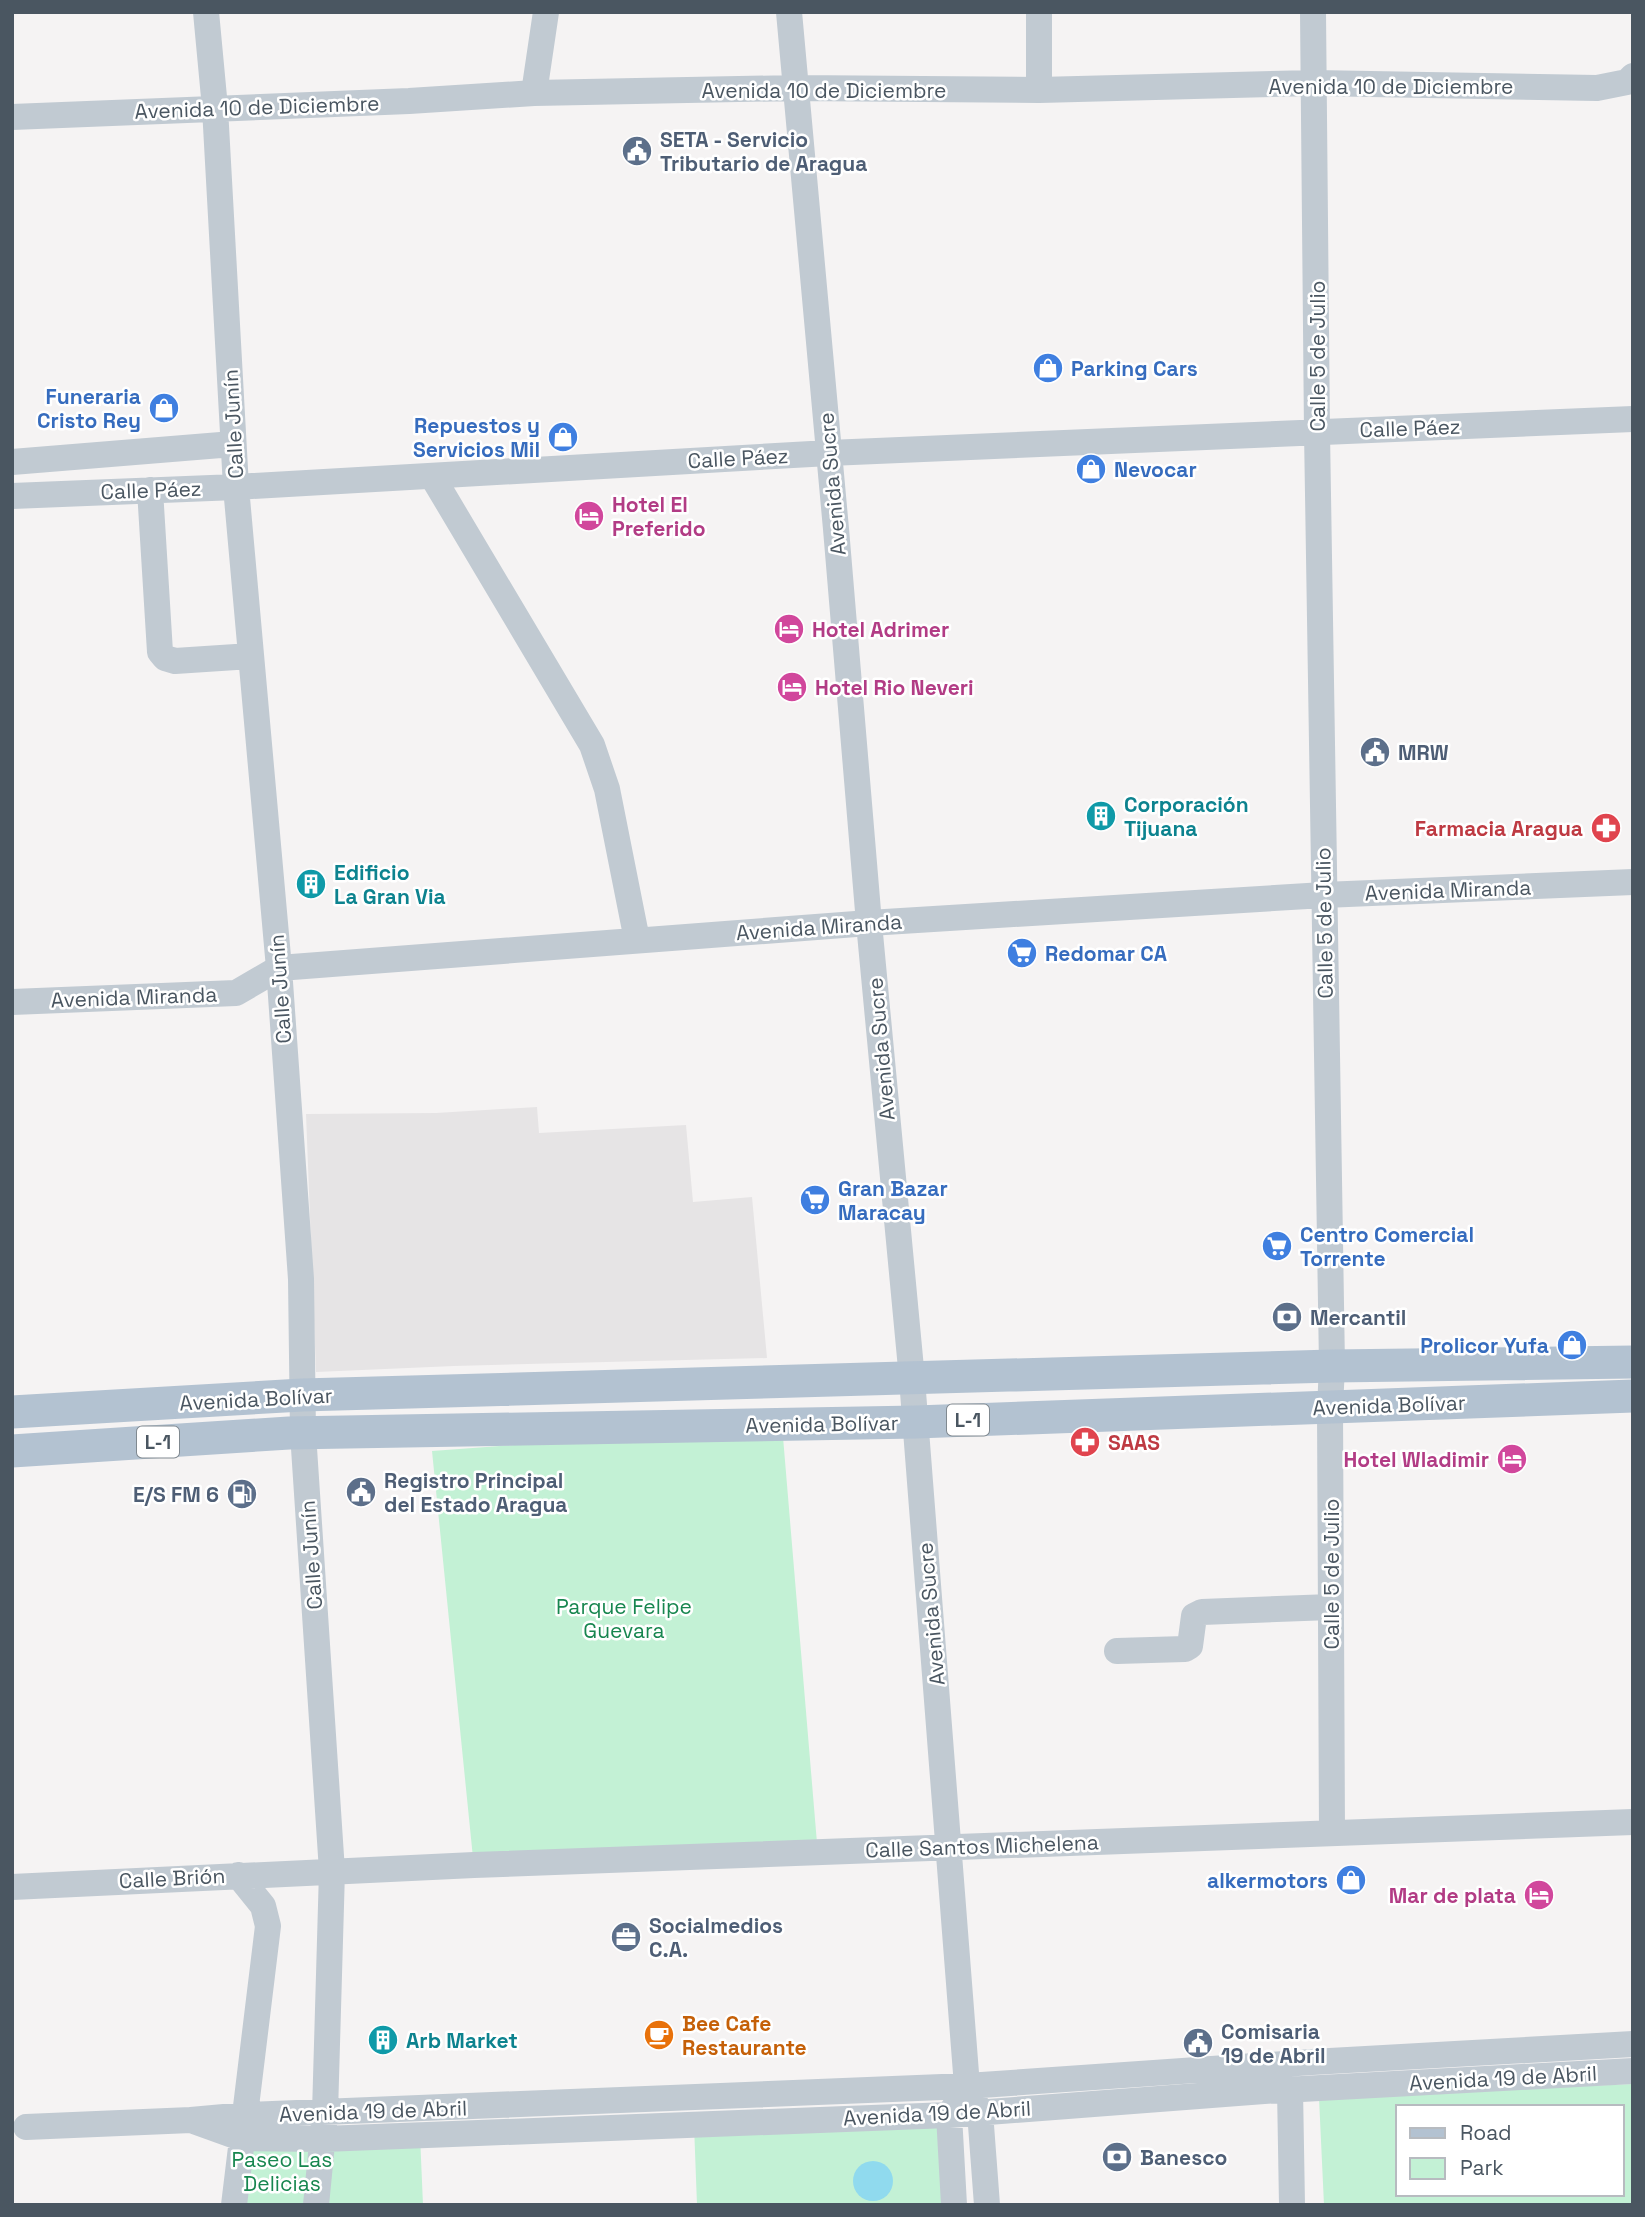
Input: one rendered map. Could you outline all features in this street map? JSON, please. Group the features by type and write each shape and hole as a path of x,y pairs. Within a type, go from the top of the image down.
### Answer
{"main road":[{"name":"Avenida Bolívar","path":"12,1412 302,1395 1332,1366 1633,1362"},
{"name":"Avenida Bolívar","path":"12,1451 303,1433 916,1422 1633,1396"}],"street":[{"name":"Calle Junín","path":"206,12 215,108 236,487 279,968 300,1279 303,1433 332,1871 324,2126 316,2205"},
{"path":"534,93 546,12"},
{"name":"Avenida Sucre","path":"789,12 916,1422 967,2086 980,2112 987,2205"},
{"path":"1039,12 1039,90"},
{"name":"Calle 5 de Julio","path":"1313,12 1332,1366 1332,1833"},
{"name":"Avenida 10 de Diciembre","path":"12,117 409,101 534,93 795,88 1039,90 1314,83 1597,88 1627,82 1633,76"},
{"name":"Calle Páez","path":"12,496 236,487 829,453 1633,419"},
{"path":"12,462 233,444"},
{"path":"432,476 592,745 607,789 637,940"},
{"path":"150,490 160,652 164,658 175,661 251,656"},
{"name":"Avenida Miranda","path":"12,1002 236,993 279,968 637,940 1324,895 1633,882"},
{"path":"1117,1651 1185,1649 1190,1646 1194,1616 1202,1612 1331,1607"},
{"name":"Calle Santos Michelena","path":"332,1871 1633,1822"},
{"name":"Calle Brión","path":"12,1886 332,1871"},
{"path":"234,2205 268,1926 263,1906 238,1875"},
{"name":"Avenida 19 de Abril","path":"324,2126 1312,2062 1633,2044"},
{"name":"Avenida 19 de Abril","path":"26,2127 191,2120 243,2126 324,2126 949,2115 1290,2089 1633,2071"},
{"path":"954,2205 949,2115 967,2086"},
{"path":"1290,2089 1293,2205"}],"shaded area":[{"path":"537,1107 539,1133 686,1125 693,1202 752,1197 767,1358 316,1372 306,1114 436,1113"}],"green space":[{"name":"Parque Felipe Guevara","path":"783,1437 817,1843 473,1858 432,1451 570,1441"},
{"path":"1633,2084 1633,2205 1324,2205 1319,2098"},
{"path":"949,2115 954,2205 697,2205 694,2125"},
{"name":"Paseo Las Delicias","path":"420,2135 423,2205 241,2205 246,2138"}],"water":[{"path":"873,2161 887,2167 893,2181 887,2195 873,2201 859,2195 853,2181 859,2167"}],"place":[{"name":"SETA - Servicio Tributario de Aragua","path":"637,151"},
{"name":"Parking Cars","path":"1048,368"},
{"name":"Funeraria Cristo Rey","path":"164,408"},
{"name":"Repuestos y Servicios Mil","path":"563,437"},
{"name":"Nevocar","path":"1091,469"},
{"name":"Hotel El Preferido","path":"589,516"},
{"name":"Hotel Adrimer","path":"789,629"},
{"name":"Hotel Rio Neveri","path":"792,687"},
{"name":"MRW","path":"1375,752"},
{"name":"Corporación Tijuana","path":"1101,816"},
{"name":"Farmacia Aragua","path":"1606,828"},
{"name":"Edificio La Gran Via","path":"311,884"},
{"name":"Redomar CA","path":"1022,953"},
{"name":"Gran Bazar Maracay","path":"815,1200"},
{"name":"Centro Comercial Torrente","path":"1277,1246"},
{"name":"Mercantil","path":"1287,1317"},
{"name":"Prolicor Yufa","path":"1572,1345"},
{"name":"SAAS","path":"1085,1442"},
{"name":"Hotel Wladimir","path":"1512,1459"},
{"name":"Registro Principal del Estado Aragua","path":"361,1492"},
{"name":"E/S FM 6","path":"242,1494"},
{"name":"alkermotors","path":"1351,1880"},
{"name":"Mar de plata","path":"1539,1895"},
{"name":"Socialmedios C.A.","path":"626,1937"},
{"name":"Bee Cafe Restaurante","path":"659,2035"},
{"name":"Arb Market","path":"383,2040"},
{"name":"Comisaria 19 de Abril","path":"1198,2043"},
{"name":"Banesco","path":"1117,2157"}]}
